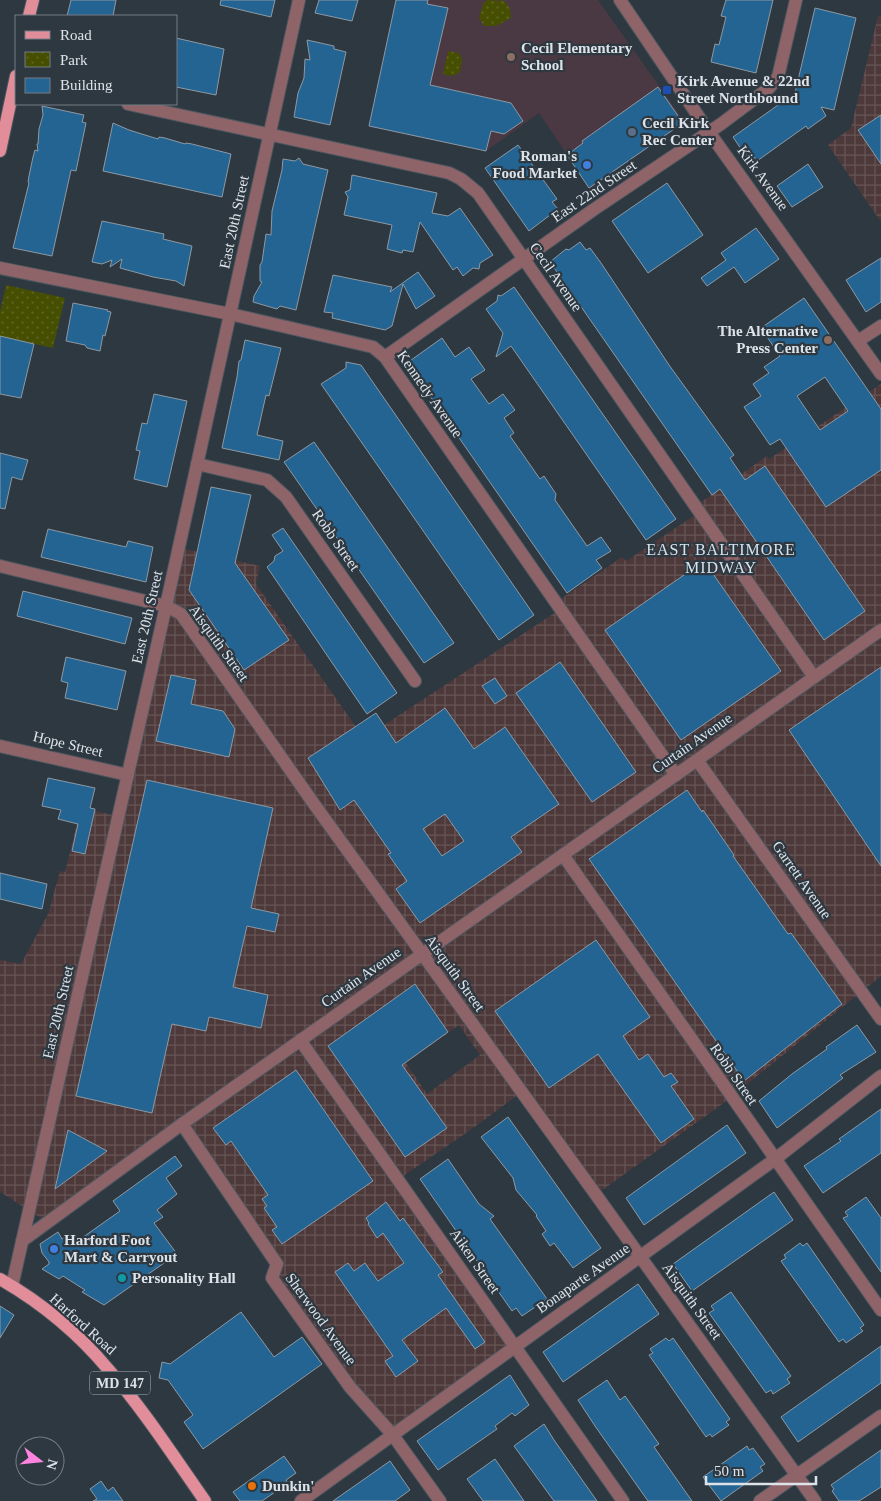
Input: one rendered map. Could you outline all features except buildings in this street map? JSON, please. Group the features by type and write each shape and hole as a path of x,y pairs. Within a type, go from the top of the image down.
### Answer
{"main road":[{"path":"29,15 33,0"},
{"path":"0,152 15,83"},
{"name":"Harford Road","path":"0,1278 64,1325 108,1368 205,1501"}],"street":[{"name":"East 20th Street","path":"22,1241 166,606 299,0"},
{"name":"Kirk Avenue","path":"620,0 709,132 881,374"},
{"name":"East 22nd Street","path":"385,357 593,210 709,132 774,83 778,77 796,0"},
{"name":"Cecil Avenue","path":"133,105 449,174 461,179 478,193 814,677"},
{"name":"Kennedy Avenue","path":"0,268 230,314 373,347 385,357 676,775"},
{"path":"858,341 881,326"},
{"name":"Robb Street","path":"197,464 267,480 281,492 415,681"},
{"name":"Aisquith Street","path":"0,566 166,606 181,614 422,955 815,1501"},
{"name":"Curtain Avenue","path":"22,1241 300,1040 881,630"},
{"name":"Hope Street","path":"0,746 128,775"},
{"name":"Garrett Avenue","path":"697,760 881,1019"},
{"name":"Robb Street","path":"563,855 774,1160 881,1310"},
{"name":"Aiken Street","path":"300,1040 623,1501"},
{"name":"Bonaparte Avenue","path":"301,1501 774,1160 881,1076"},
{"name":"Sherwood Avenue","path":"182,1124 277,1264 272,1278 350,1387 392,1434 440,1501"},
{"path":"12,1286 22,1241"},
{"path":"760,1501 881,1416"}],"shaded area":[{"name":"Cecil Elementary School","path":"396,0 598,0 684,121 590,189 539,113 486,151 369,126"},
{"path":"878,16 881,17 881,222 828,145 851,128"},
{"path":"881,384 881,976 721,1105 594,1196 519,1094 396,1181 517,1350 393,1435 274,1283 275,1266 179,1126 64,1208 41,1218 0,1192 0,960 21,964 48,914 60,871 65,872 81,807 116,816 176,547 260,566 256,584 356,727 377,715 384,725 556,612 552,605 622,557 626,561 698,513 694,507 767,456 769,459","holes":["459,1025 480,1055 427,1094 406,1063"]}],"green space":[{"path":"488,0 505,1 510,9 511,18 496,26 484,26 479,17 484,2"},
{"path":"448,51 459,53 462,59 460,72 453,76 443,74"},
{"path":"6,285 65,298 53,348 0,336 0,312"}],"place":[{"name":"Cecil Elementary School","path":"511,57"},
{"name":"Kirk Avenue & 22nd Street Northbound","path":"667,90"},
{"name":"Cecil Kirk Rec Center","path":"632,132"},
{"name":"Roman's Food Market","path":"587,165"},
{"name":"The Alternative Press Center","path":"828,340"},
{"name":"Harford Foot Mart & Carryout","path":"54,1249"},
{"name":"Personality Hall","path":"122,1278"},
{"name":"Dunkin'","path":"252,1486"}],"district":[{"name":"EAST BALTIMORE MIDWAY","path":"721,558"}]}
